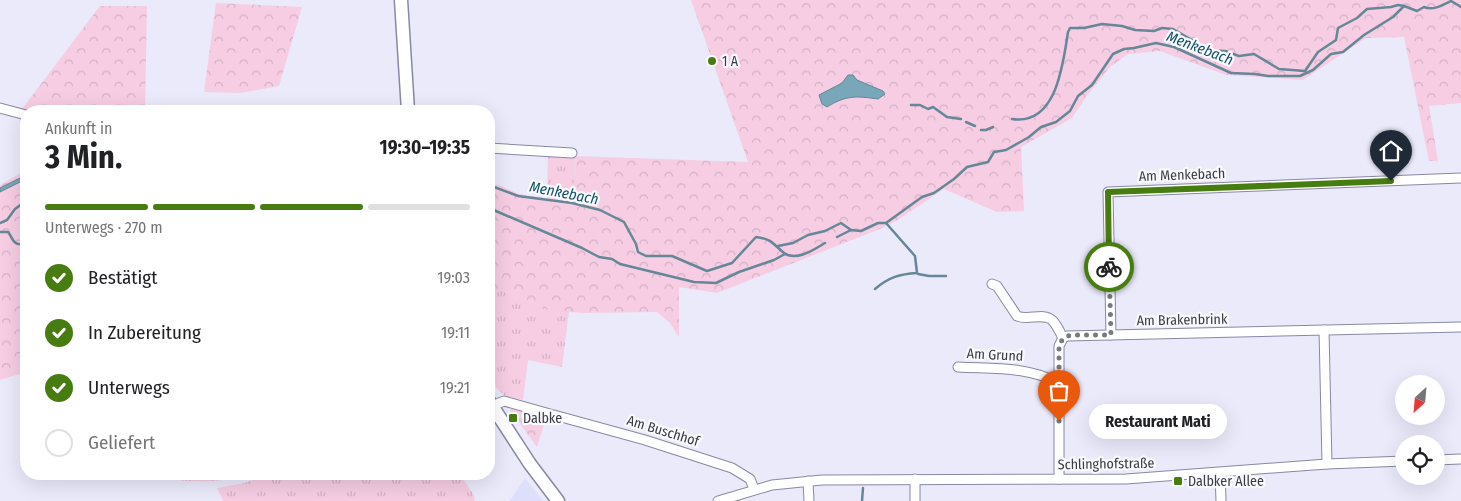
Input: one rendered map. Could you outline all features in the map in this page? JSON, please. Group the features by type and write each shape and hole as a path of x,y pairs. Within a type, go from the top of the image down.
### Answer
{"main road":[{"path":"401,0 408,105"},
{"path":"495,411 530,464 558,501"}],"street":[{"path":"0,108 20,114"},
{"path":"495,148 572,152"},
{"name":"Am Menkebach","path":"1111,335 1108,192 1461,178"},
{"path":"992,284 997,286 1017,316 1022,318 1045,316 1052,320 1063,338 1059,346 1059,479"},
{"name":"Am Brakenbrink","path":"1063,338 1071,335 1461,327"},
{"path":"1324,330 1327,464"},
{"name":"Am Grund","path":"958,367 1029,371 1044,375 1059,383"},
{"name":"Am Buschhof","path":"495,403 504,402 552,414 645,440 732,468 750,479 754,489"},
{"path":"1445,460 1461,459"},
{"name":"Schlinghofstraße","path":"718,501 772,485 808,481 1126,479 1327,464 1395,461"},
{"path":"1220,473 1221,501"},
{"path":"915,479 915,501"},
{"path":"808,481 809,501"}],"shaded area":[{"path":"848,75 853,75 857,80 883,91 885,94 878,99 852,97 840,100 827,107 822,104 819,95 842,83"},
{"path":"20,178 20,182 0,192 0,188"},
{"path":"525,478 543,501 510,501"}],"green space":[{"path":"691,0 1461,0 1461,103 1429,106 1438,161 1429,161 1404,37 1366,38 1303,80 1226,75 1160,51 1128,54 1110,67 1072,118 1021,147 1024,211 997,212 944,189 896,221 880,229 717,293 679,287 679,337 670,323 657,312 585,313 550,311 522,297 501,290 495,293 495,184 519,194 573,203 575,156 748,162"},
{"path":"216,3 302,7 279,86 240,93 204,92"},
{"path":"100,6 147,6 145,105 25,105"},
{"path":"548,155 575,156 573,203 547,198"},
{"path":"20,173 20,374 0,380 0,185"},
{"path":"501,290 522,297 550,311 569,311 562,367 528,360 523,400 504,395 495,385 495,293"},
{"path":"513,408 541,417 544,424 537,447 510,410"},
{"path":"180,480 222,480 208,481"},
{"path":"253,480 464,480 473,494 475,501 223,501 217,488"}],"waterway":[{"name":"Menkebach","path":"837,237 851,230 861,231 878,223 886,223 922,197 934,193 967,167 988,162 994,152 1006,150 1029,137 1041,127 1056,122 1070,111 1078,96 1092,85 1113,54 1124,49 1156,43 1174,47 1231,73 1300,76 1313,70 1331,54 1343,52 1364,35 1393,17 1404,6 1417,11 1424,7 1438,7 1451,1 1461,7"},
{"path":"1012,119 1027,119 1039,113 1048,103 1060,75 1070,28 1084,28 1102,24 1122,26 1135,30 1173,29 1192,40 1201,50 1225,51 1239,56 1254,54 1279,69 1305,71 1318,52 1336,40 1338,28 1357,18 1367,9 1404,6"},
{"path":"911,105 920,105 928,109 933,107 947,117 961,119"},
{"path":"966,122 975,126"},
{"path":"981,130 993,127"},
{"name":"Menkebach","path":"495,187 518,196 572,203 600,210 624,222 636,244 638,252 646,256 672,256 707,271 732,263 756,237 769,241 784,253 794,256 805,254 825,243"},
{"name":"Menkebach","path":"0,223 7,220 20,205"},
{"name":"Menkebach","path":"495,211 599,257 694,282 716,283 785,254"},
{"name":"Menkebach","path":"778,246 793,243 808,235 825,231 841,223 851,230"},
{"path":"875,289 895,277 917,273 915,256 886,223"},
{"name":"Menkebach","path":"0,232 8,232 14,241 20,244"},
{"path":"918,274 946,276"},
{"path":"862,501 863,488"}],"way so far":[{"path":"1059,421 1059,346 1063,338 1071,335 1111,335 1109,267"}],"place":[{"name":"1 A","path":"712,61"},
{"name":"Dalbke","path":"513,418"},
{"name":"Restaurant Mati","path":"1059,421"},
{"name":"Dalbker Allee","path":"1178,481"}],"route":[{"path":"1109,267 1108,192 1391,181"}]}
